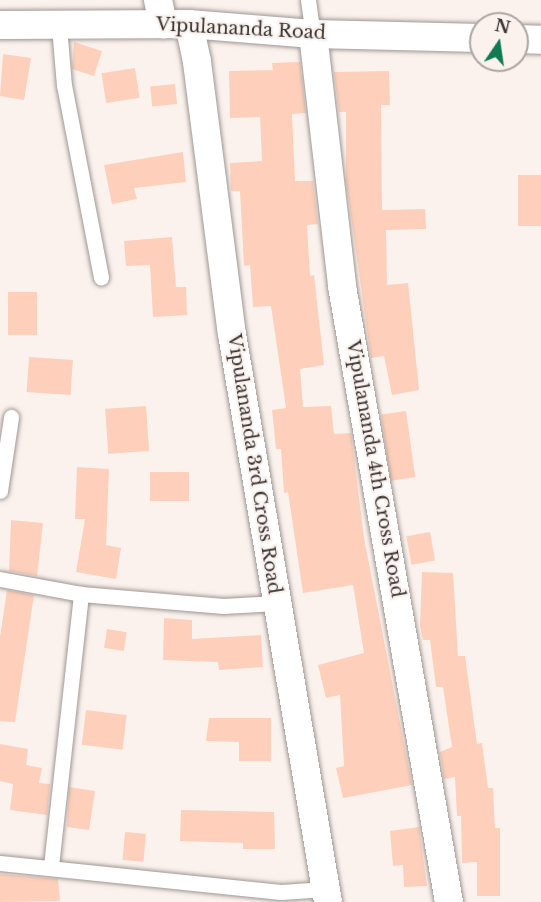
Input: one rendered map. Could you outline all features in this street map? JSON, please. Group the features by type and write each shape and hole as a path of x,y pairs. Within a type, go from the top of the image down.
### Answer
{"street":[{"name":"Vipulananda Road","path":"0,25 58,26 170,16 313,34 469,38"},
{"name":"Vipulananda 3rd Cross Road","path":"170,16 197,63 232,334 327,896"},
{"name":"Vipulananda 4th Cross Road","path":"313,34 342,286 449,902"}],"lane":[{"path":"308,0 313,34"},
{"path":"58,26 64,85 101,277"},
{"path":"0,491 11,417"},
{"path":"0,579 81,594 223,606 277,603"},
{"path":"51,866 81,594"},
{"path":"0,863 51,866 327,896"}],"building":[{"path":"74,42 102,51 94,76 72,69"},
{"path":"3,54 31,58 24,100 0,96"},
{"path":"300,62 306,113 292,114 295,181 313,181 318,224 307,225 310,276 314,275 324,365 300,369 303,407 331,406 334,434 351,433 364,538 412,785 343,798 336,768 344,766 340,695 326,698 318,665 364,653 353,585 303,593 288,492 284,493 281,449 276,449 272,410 286,408 271,306 253,307 250,265 244,266 240,191 231,191 230,163 262,161 260,117 230,118 229,71 273,70 272,63"},
{"path":"135,68 140,98 106,103 101,73"},
{"path":"389,71 390,105 381,105 382,210 425,209 426,229 386,230 387,285 408,283 419,390 392,395 384,356 371,358 346,180 346,112 339,112 334,72"},
{"path":"175,84 177,104 152,107 150,87"},
{"path":"183,152 186,182 134,188 137,199 112,204 104,165"},
{"path":"518,175 541,175 541,226 518,226"},
{"path":"172,237 176,287 186,287 187,315 153,317 150,265 126,266 124,241"},
{"path":"8,292 37,292 37,335 8,335"},
{"path":"29,357 73,360 70,395 27,392"},
{"path":"146,406 149,451 108,454 105,409"},
{"path":"406,411 415,477 391,481 381,414"},
{"path":"77,467 109,469 106,545 121,548 116,579 76,572 85,519 75,519"},
{"path":"150,472 189,472 189,501 150,501"},
{"path":"11,520 43,523 37,576 9,571"},
{"path":"430,532 435,561 411,565 406,536"},
{"path":"422,572 453,573 458,656 465,656 477,744 482,743 488,788 493,788 495,828 500,828 500,896 477,896 477,862 462,863 461,816 457,816 455,777 444,779 440,752 452,747 443,687 436,687 430,640 423,640 420,625"},
{"path":"7,590 34,595 15,722 0,721 0,637"},
{"path":"164,618 192,620 192,639 261,635 263,667 219,670 218,662 163,660"},
{"path":"107,629 127,632 124,651 104,648"},
{"path":"86,710 127,715 122,750 82,745"},
{"path":"209,718 271,718 271,761 239,761 239,742 206,741"},
{"path":"0,744 28,749 26,765 42,768 39,783 50,784 47,815 10,810 13,784 0,781"},
{"path":"69,787 95,791 89,830 67,827"},
{"path":"181,810 274,812 275,849 243,849 243,843 180,841"},
{"path":"419,827 427,886 404,887 403,865 393,866 390,831"},
{"path":"125,832 146,834 143,862 123,860"},
{"path":"0,874 58,879 60,901 0,902"}]}
